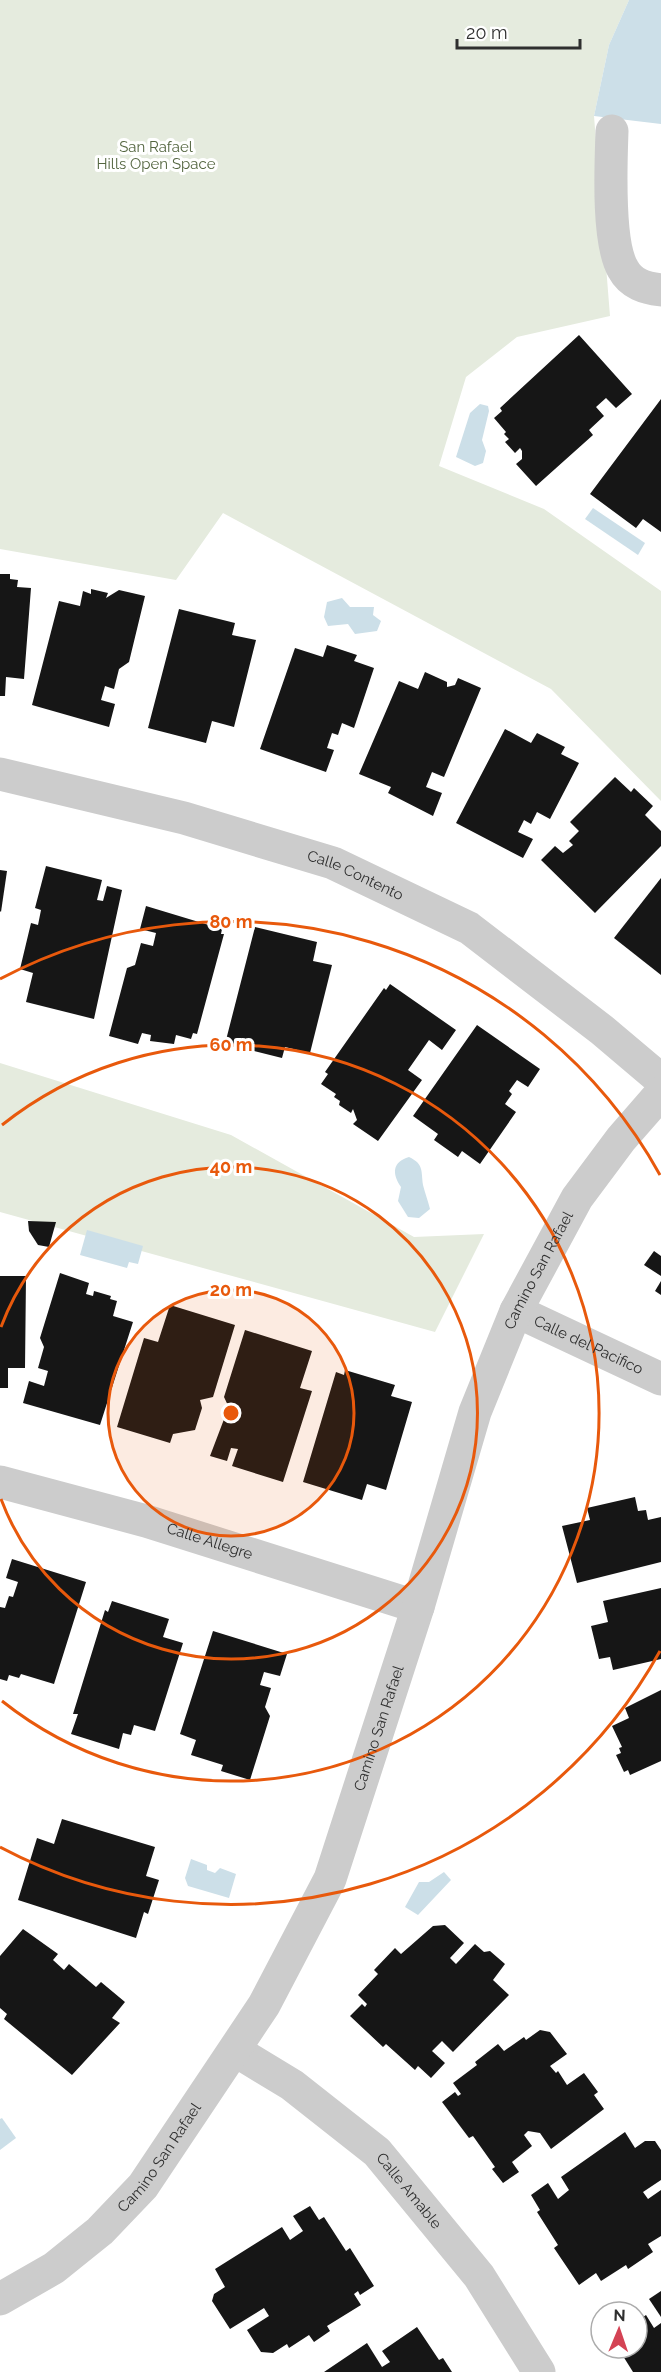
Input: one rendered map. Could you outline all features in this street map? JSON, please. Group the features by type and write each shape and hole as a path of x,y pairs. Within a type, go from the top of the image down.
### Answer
{"street":[{"path":"612,131 611,177 615,240 623,269 642,288 661,290"},
{"name":"Calle Contento","path":"0,774 184,818 333,863 469,928 602,1030 661,1080"},
{"name":"Camino San Rafael","path":"0,2299 54,2268 100,2231 143,2186 264,2005 330,1879 418,1607 475,1412 516,1311 577,1198 621,1139 661,1093"},
{"name":"Calle del Pacifico","path":"516,1311 661,1379"},
{"name":"Calle Allegre","path":"0,1482 146,1521 418,1607"},
{"name":"Calle Amable","path":"236,2050 292,2085 377,2152 479,2276 539,2372"}],"green space":[{"name":"San Rafael Hills Open Space","path":"0,0 629,0 609,45 594,116 610,316 517,337 466,377 439,466 544,509 661,591 661,801 551,689 223,513 176,580 0,549"},
{"path":"0,1063 231,1135 414,1237 484,1234 435,1332 0,1212"}],"shaded area":[{"path":"629,0 661,0 661,124 594,116 609,45"},
{"path":"480,404 488,406 489,411 482,440 486,451 483,463 475,466 456,457 470,413"},
{"path":"593,508 645,543 638,555 585,519"},
{"path":"342,598 350,607 374,607 373,615 381,621 377,631 355,634 348,624 328,626 324,617 327,602"},
{"path":"409,1157 421,1168 430,1209 419,1218 408,1217 398,1201 401,1187 396,1178 395,1169 399,1162"},
{"path":"87,1230 143,1246 138,1264 129,1262 127,1268 80,1255"},
{"path":"191,1859 207,1865 207,1870 215,1873 220,1868 236,1874 229,1898 188,1886 185,1878"},
{"path":"444,1872 451,1880 418,1915 405,1907 419,1882 429,1882"},
{"path":"2,2118 16,2138 0,2150 0,2119"}],"building":[{"path":"579,335 632,394 616,408 606,398 596,407 604,416 589,430 593,435 536,486 516,464 522,459 522,451 520,448 515,453 505,442 509,439 504,434 506,432 494,418 502,411 500,408"},
{"path":"661,399 661,532 643,519 636,528 590,494"},
{"path":"0,574 10,574 10,579 18,580 17,587 31,588 24,679 6,677 5,696 0,696"},
{"path":"91,589 108,593 106,598 119,590 145,596 129,662 119,669 114,689 105,686 101,700 115,704 109,727 32,705 59,601 80,606 83,591 91,594"},
{"path":"179,609 235,623 232,635 256,640 234,727 212,721 206,743 148,728"},
{"path":"327,645 357,655 354,661 374,668 354,728 342,723 338,735 332,733 327,748 334,750 326,772 260,749 295,648 323,657"},
{"path":"425,672 447,682 447,687 455,685 458,678 481,688 444,777 432,772 426,787 442,793 433,816 388,793 391,787 359,774 399,681 418,689"},
{"path":"505,729 531,743 537,733 565,747 561,754 579,763 550,819 537,812 531,824 524,820 518,832 533,839 523,858 456,823"},
{"path":"615,777 631,792 634,788 653,806 645,815 661,831 661,846 595,913 541,860 555,846 563,853 573,845 569,841 579,831 570,822"},
{"path":"46,866 102,880 97,900 103,901 107,886 122,890 94,1019 26,1002 33,973 20,969 31,923 38,925 41,910 35,908"},
{"path":"0,870 7,871 1,912 0,911"},
{"path":"661,878 661,975 614,938"},
{"path":"146,906 222,929 221,934 224,934 197,1034 193,1033 191,1039 176,1035 174,1044 150,1041 151,1035 142,1033 138,1044 109,1036 127,968 135,965 141,943 153,946 156,933 140,929"},
{"path":"255,927 317,942 313,961 332,965 310,1053 285,1047 282,1058 225,1044"},
{"path":"390,984 456,1030 442,1050 429,1040 408,1070 422,1080 378,1141 353,1124 357,1120 353,1109 351,1113 339,1105 340,1101 334,1097 336,1094 321,1084 328,1074 325,1072 384,988 386,990"},
{"path":"477,1025 540,1069 528,1087 517,1080 509,1091 512,1094 505,1104 516,1112 480,1164 462,1151 458,1157 434,1140 438,1134 413,1116"},
{"path":"28,1221 56,1222 49,1247 38,1245 29,1231"},
{"path":"654,1251 661,1256 661,1276 644,1265"},
{"path":"60,1273 89,1283 86,1294 93,1296 94,1291 111,1296 110,1299 117,1301 113,1316 133,1322 100,1425 23,1403 29,1381 44,1386 48,1371 38,1368 44,1347 40,1338"},
{"path":"0,1276 26,1276 25,1368 8,1368 8,1388 0,1388"},
{"path":"661,1281 661,1295 655,1291"},
{"path":"170,1305 235,1325 213,1397 200,1400 202,1408 195,1430 173,1434 170,1443 117,1427 144,1338 158,1342"},
{"path":"245,1330 312,1351 300,1388 312,1391 283,1482 232,1466 238,1449 231,1448 227,1461 210,1456 226,1414 231,1412 224,1397"},
{"path":"345,1370 395,1385 391,1396 412,1402 386,1490 367,1484 362,1500 303,1482 336,1372 344,1375"},
{"path":"635,1497 638,1511 646,1510 648,1520 661,1517 661,1562 577,1583 562,1526 590,1520 587,1508"},
{"path":"12,1559 86,1582 54,1684 21,1674 19,1678 9,1675 7,1681 0,1679 0,1607 5,1608 9,1596 13,1597 18,1582 6,1578"},
{"path":"661,1588 661,1659 613,1670 610,1657 599,1659 591,1626 608,1622 603,1601"},
{"path":"112,1601 169,1619 163,1637 183,1643 155,1731 134,1725 131,1735 123,1733 119,1749 71,1734 78,1714 73,1714 105,1610 108,1612"},
{"path":"213,1631 287,1654 280,1676 264,1672 260,1685 271,1688 265,1707 270,1716 250,1780 221,1771 223,1765 191,1755 196,1740 180,1734"},
{"path":"661,1690 661,1761 630,1775 628,1770 624,1772 616,1755 621,1753 619,1748 622,1747 612,1726 629,1718 625,1708"},
{"path":"62,1819 155,1847 146,1876 159,1880 148,1914 144,1912 136,1938 18,1900 37,1838 54,1844"},
{"path":"445,1925 464,1943 450,1958 456,1964 475,1944 484,1952 490,1951 505,1964 493,1980 509,1995 453,2052 442,2041 432,2051 445,2063 431,2078 418,2066 415,2070 386,2044 383,2047 350,2016 362,2004 365,2007 367,2004 358,1995 378,1974 374,1970 395,1948 401,1954 433,1926"},
{"path":"23,1929 58,1954 53,1960 64,1970 69,1964 96,1987 101,1982 125,2002 112,2018 120,2023 72,2075 4,2019 7,2014 0,2008 0,1956"},
{"path":"540,2030 550,2032 567,2054 550,2066 556,2073 558,2071 567,2085 584,2073 598,2092 594,2095 604,2109 551,2149 540,2133 528,2131 524,2135 532,2146 512,2162 519,2172 503,2183 492,2169 495,2167 473,2136 469,2138 442,2102 455,2092 458,2096 461,2094 453,2083 477,2065 475,2062 498,2044 504,2051 524,2037 526,2040"},
{"path":"625,2132 635,2148 645,2141 655,2141 661,2150 661,2180 643,2192 648,2199 661,2190 661,2236 648,2244 653,2252 628,2269 626,2265 601,2281 596,2273 579,2285 554,2248 558,2245 537,2212 540,2210 531,2195 548,2183 558,2199 569,2190 561,2177"},
{"path":"310,2206 319,2220 324,2217 346,2251 350,2248 374,2286 360,2295 358,2291 354,2294 361,2305 327,2326 330,2331 314,2342 309,2335 289,2348 287,2344 273,2353 261,2352 247,2330 269,2316 264,2308 230,2329 212,2301 214,2294 225,2287 215,2269 282,2227 290,2240 303,2231 293,2216"},
{"path":"661,2291 661,2317 649,2299"},
{"path":"649,2320 654,2328 661,2323 661,2372 633,2372 626,2360 649,2360"},
{"path":"417,2327 439,2360 443,2358 452,2372 324,2372 367,2343 382,2367 390,2362 382,2351"}]}
